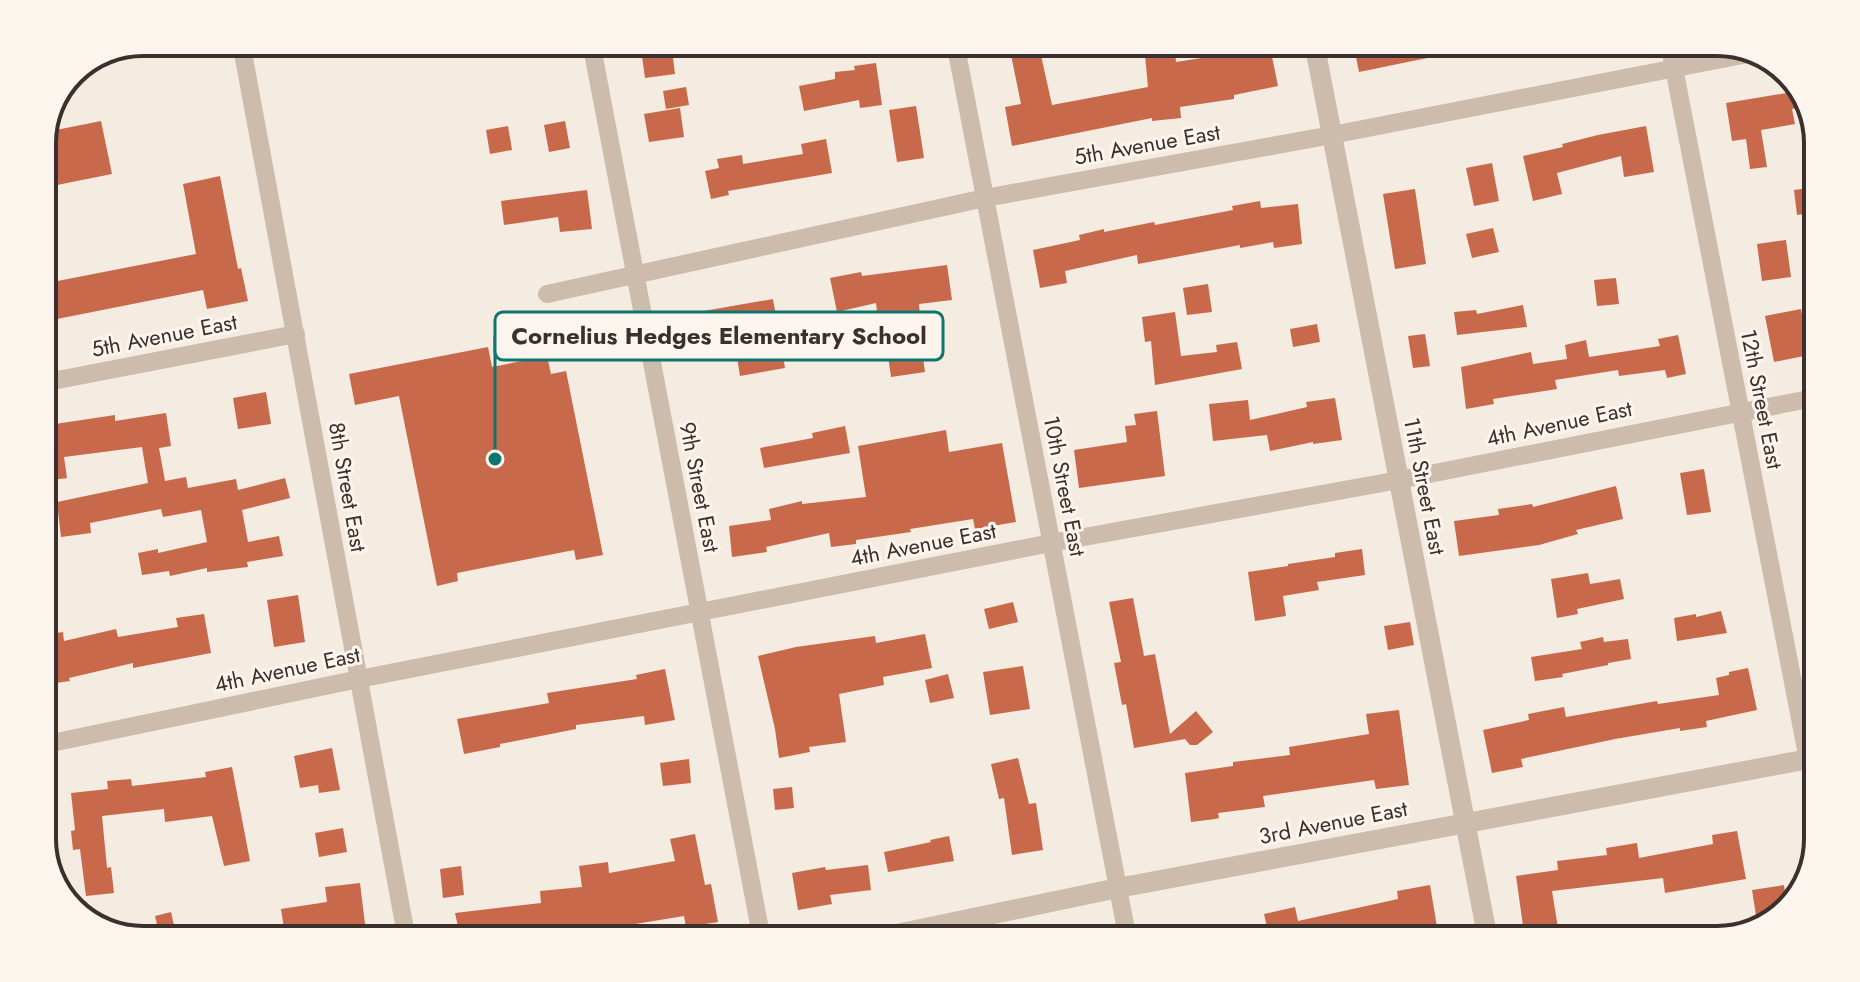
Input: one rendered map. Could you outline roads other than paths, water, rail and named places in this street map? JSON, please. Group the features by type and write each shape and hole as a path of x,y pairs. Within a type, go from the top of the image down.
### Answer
{"street":[{"name":"8th Street East","path":"244,56 404,926"},
{"name":"9th Street East","path":"594,56 759,926"},
{"name":"10th Street East","path":"958,56 1125,926"},
{"name":"11th Street East","path":"1317,56 1485,926"},
{"name":"12th Street East","path":"1672,56 1804,736"},
{"name":"5th Avenue East","path":"547,294 985,198 1332,135 1730,57"},
{"name":"5th Avenue East","path":"56,380 296,334"},
{"name":"4th Avenue East","path":"56,742 359,679 1051,543 1399,480 1804,400"},
{"name":"3rd Avenue East","path":"935,926 1465,821 1804,762"}],"place":[{"name":"Cornelius Hedges Elementary School","path":"495,459"}]}
